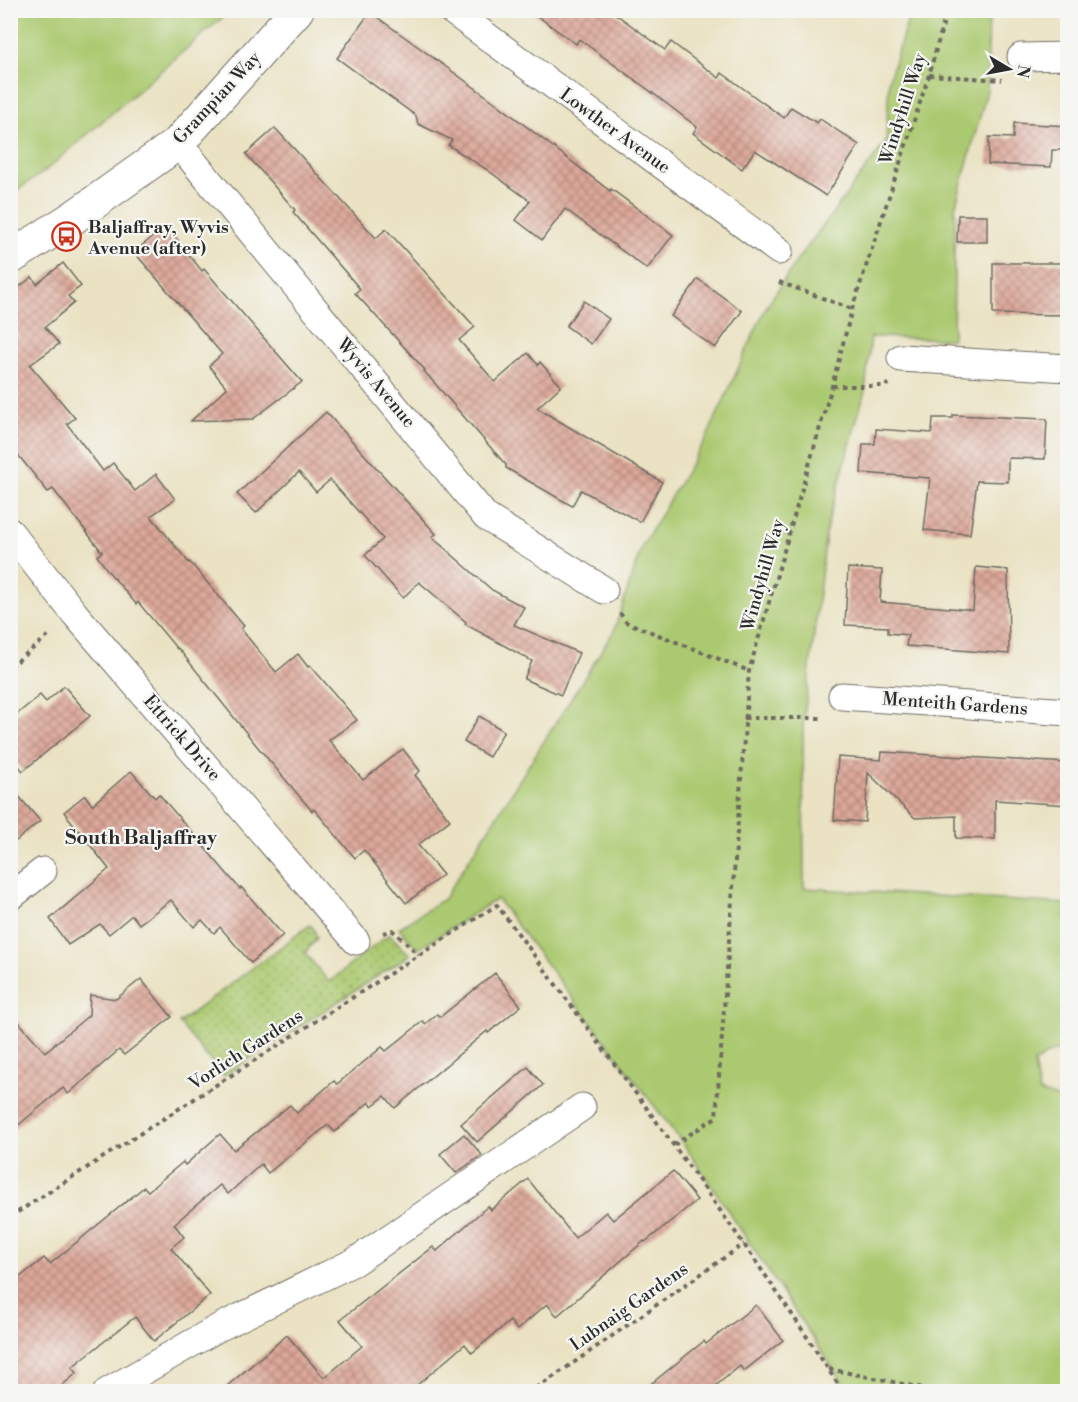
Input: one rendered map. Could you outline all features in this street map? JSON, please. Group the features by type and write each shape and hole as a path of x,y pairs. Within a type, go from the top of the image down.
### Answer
{"street":[{"name":"Grampian Way","path":"10,258 74,217 178,143 297,10"},
{"name":"Lowther Avenue","path":"451,10 779,251"},
{"path":"1021,57 1068,56"},
{"name":"Wyvis Avenue","path":"178,143 486,517 604,590"},
{"path":"901,358 1068,368"},
{"name":"Ettrick Drive","path":"10,532 75,614 356,941"},
{"name":"Menteith Gardens","path":"842,696 1068,712"},
{"path":"10,897 43,871"},
{"path":"107,1392 218,1328 354,1262 582,1107"}],"path":[{"name":"Windyhill Way","path":"674,1145 716,1117 749,671 832,386 852,309 929,75 947,10"},
{"path":"929,75 1002,80 1021,57"},
{"path":"779,251 776,281 852,309"},
{"path":"832,386 886,386 901,358"},
{"path":"604,590 626,622 749,671"},
{"path":"10,666 75,614"},
{"path":"744,718 833,718 842,696"},
{"name":"Vorlich Gardens","path":"10,1217 497,905 674,1145"},
{"path":"356,941 392,930 419,955"},
{"path":"674,1145 744,1244 843,1392"},
{"name":"Lubnaig Gardens","path":"528,1392 546,1382 744,1244"},
{"path":"828,1369 943,1392"}],"green space":[{"path":"11,10 230,11 44,172 11,194"},
{"path":"911,10 989,11 987,91 955,208 953,339 871,337 865,391 827,526 803,726 804,888 1067,904 1067,1047 1048,1054 1034,1063 1039,1092 1067,1101 1067,1391 848,1391 687,1149 497,899 418,949 399,928 444,899 614,631 642,546 708,435 765,309 798,259 886,142 889,79"},
{"path":"310,925 317,938 305,953 329,982 389,934 410,955 223,1076 179,1023"}],"building":[{"path":"529,10 610,10 665,50 671,42 719,78 722,73 784,118 791,107 817,123 820,119 859,145 826,196 755,150 742,169 693,133 697,127 650,91 579,39 576,44"},
{"path":"370,12 496,103 610,191 611,189 673,235 647,269 565,209 542,240 516,220 530,201 448,145 452,140 418,124 416,116 337,58"},
{"path":"1014,123 1068,126 1068,150 1052,150 1051,167 988,164 989,137 1013,138"},
{"path":"275,128 376,238 386,229 475,327 459,340 495,382 528,353 538,365 540,362 561,386 537,408 662,482 640,522 581,490 572,506 506,468 506,465 425,370 355,293 360,289 246,154"},
{"path":"958,215 987,215 987,242 957,242"},
{"path":"166,226 202,271 204,269 302,382 253,419 191,421 227,388 209,366 222,354 134,252"},
{"path":"63,263 81,286 68,296 74,303 45,327 59,344 30,365 75,418 67,424 103,471 113,463 135,491 156,474 175,499 151,516 244,626 241,629 276,672 298,654 357,720 329,740 363,780 403,749 420,771 415,775 450,820 418,845 443,875 406,903 364,850 355,858 314,809 312,811 178,648 108,571 97,556 102,552 53,489 48,492 10,445 10,294 32,277 37,284"},
{"path":"993,263 1068,263 1068,315 993,314"},
{"path":"698,279 742,311 715,348 671,316"},
{"path":"584,301 609,319 591,344 566,326"},
{"path":"326,412 436,534 432,537 492,590 524,607 514,625 579,653 561,695 524,679 532,661 465,624 466,622 419,582 403,598 365,555 383,539 330,480 316,492 299,472 256,513 237,494"},
{"path":"953,415 1047,419 1045,459 1008,458 1008,482 977,481 970,534 924,530 930,478 861,473 863,444 875,444 876,429 932,433 933,418 953,418"},
{"path":"976,567 1008,570 1009,654 906,646 908,635 888,633 888,627 845,625 848,568 882,570 880,602 973,610"},
{"path":"64,686 90,716 23,771 10,756 10,720 40,695 46,702"},
{"path":"479,716 504,731 489,757 464,742"},
{"path":"882,752 1068,763 1068,805 995,800 995,839 956,838 956,816 915,818 868,773 865,822 834,820 838,757 881,760"},
{"path":"131,771 155,798 159,794 240,889 241,887 283,935 251,963 220,927 214,933 202,920 194,927 171,900 139,924 132,915 109,934 100,924 68,945 50,919 109,869 64,812 85,795 92,805"},
{"path":"10,786 40,821 10,846"},
{"path":"495,973 521,1006 488,1033 487,1031 395,1108 385,1096 372,1106 369,1102 335,1132 328,1125 268,1173 261,1164 228,1194 220,1185 174,1224 184,1237 171,1248 210,1295 154,1341 135,1317 72,1367 77,1373 54,1392 10,1392 10,1285 44,1258 50,1264 144,1187 148,1191 183,1162 185,1165 220,1134 234,1150 290,1105 297,1113 334,1081 337,1084 382,1047 386,1051 423,1021 425,1024 437,1014 440,1017"},
{"path":"141,979 172,1017 124,1055 119,1050 68,1094 63,1088 10,1132 10,1012 45,1052 89,1015 90,995 116,999"},
{"path":"528,1067 543,1085 477,1142 461,1124"},
{"path":"464,1134 482,1155 456,1173 440,1154"},
{"path":"673,1171 697,1200 644,1241 557,1316 547,1304 517,1330 510,1321 472,1353 465,1344 409,1392 220,1392 287,1335 324,1378 362,1346 340,1320 433,1247 437,1251 488,1206 491,1210 528,1179 575,1238 606,1212 613,1220"},
{"path":"756,1305 783,1340 744,1371 740,1366 708,1392 641,1392 704,1341 706,1344"}],"place":[{"name":"Baljaffray, Wyvis Avenue (after)","path":"67,237"}],"district":[{"name":"South Baljaffray","path":"141,838"}]}
